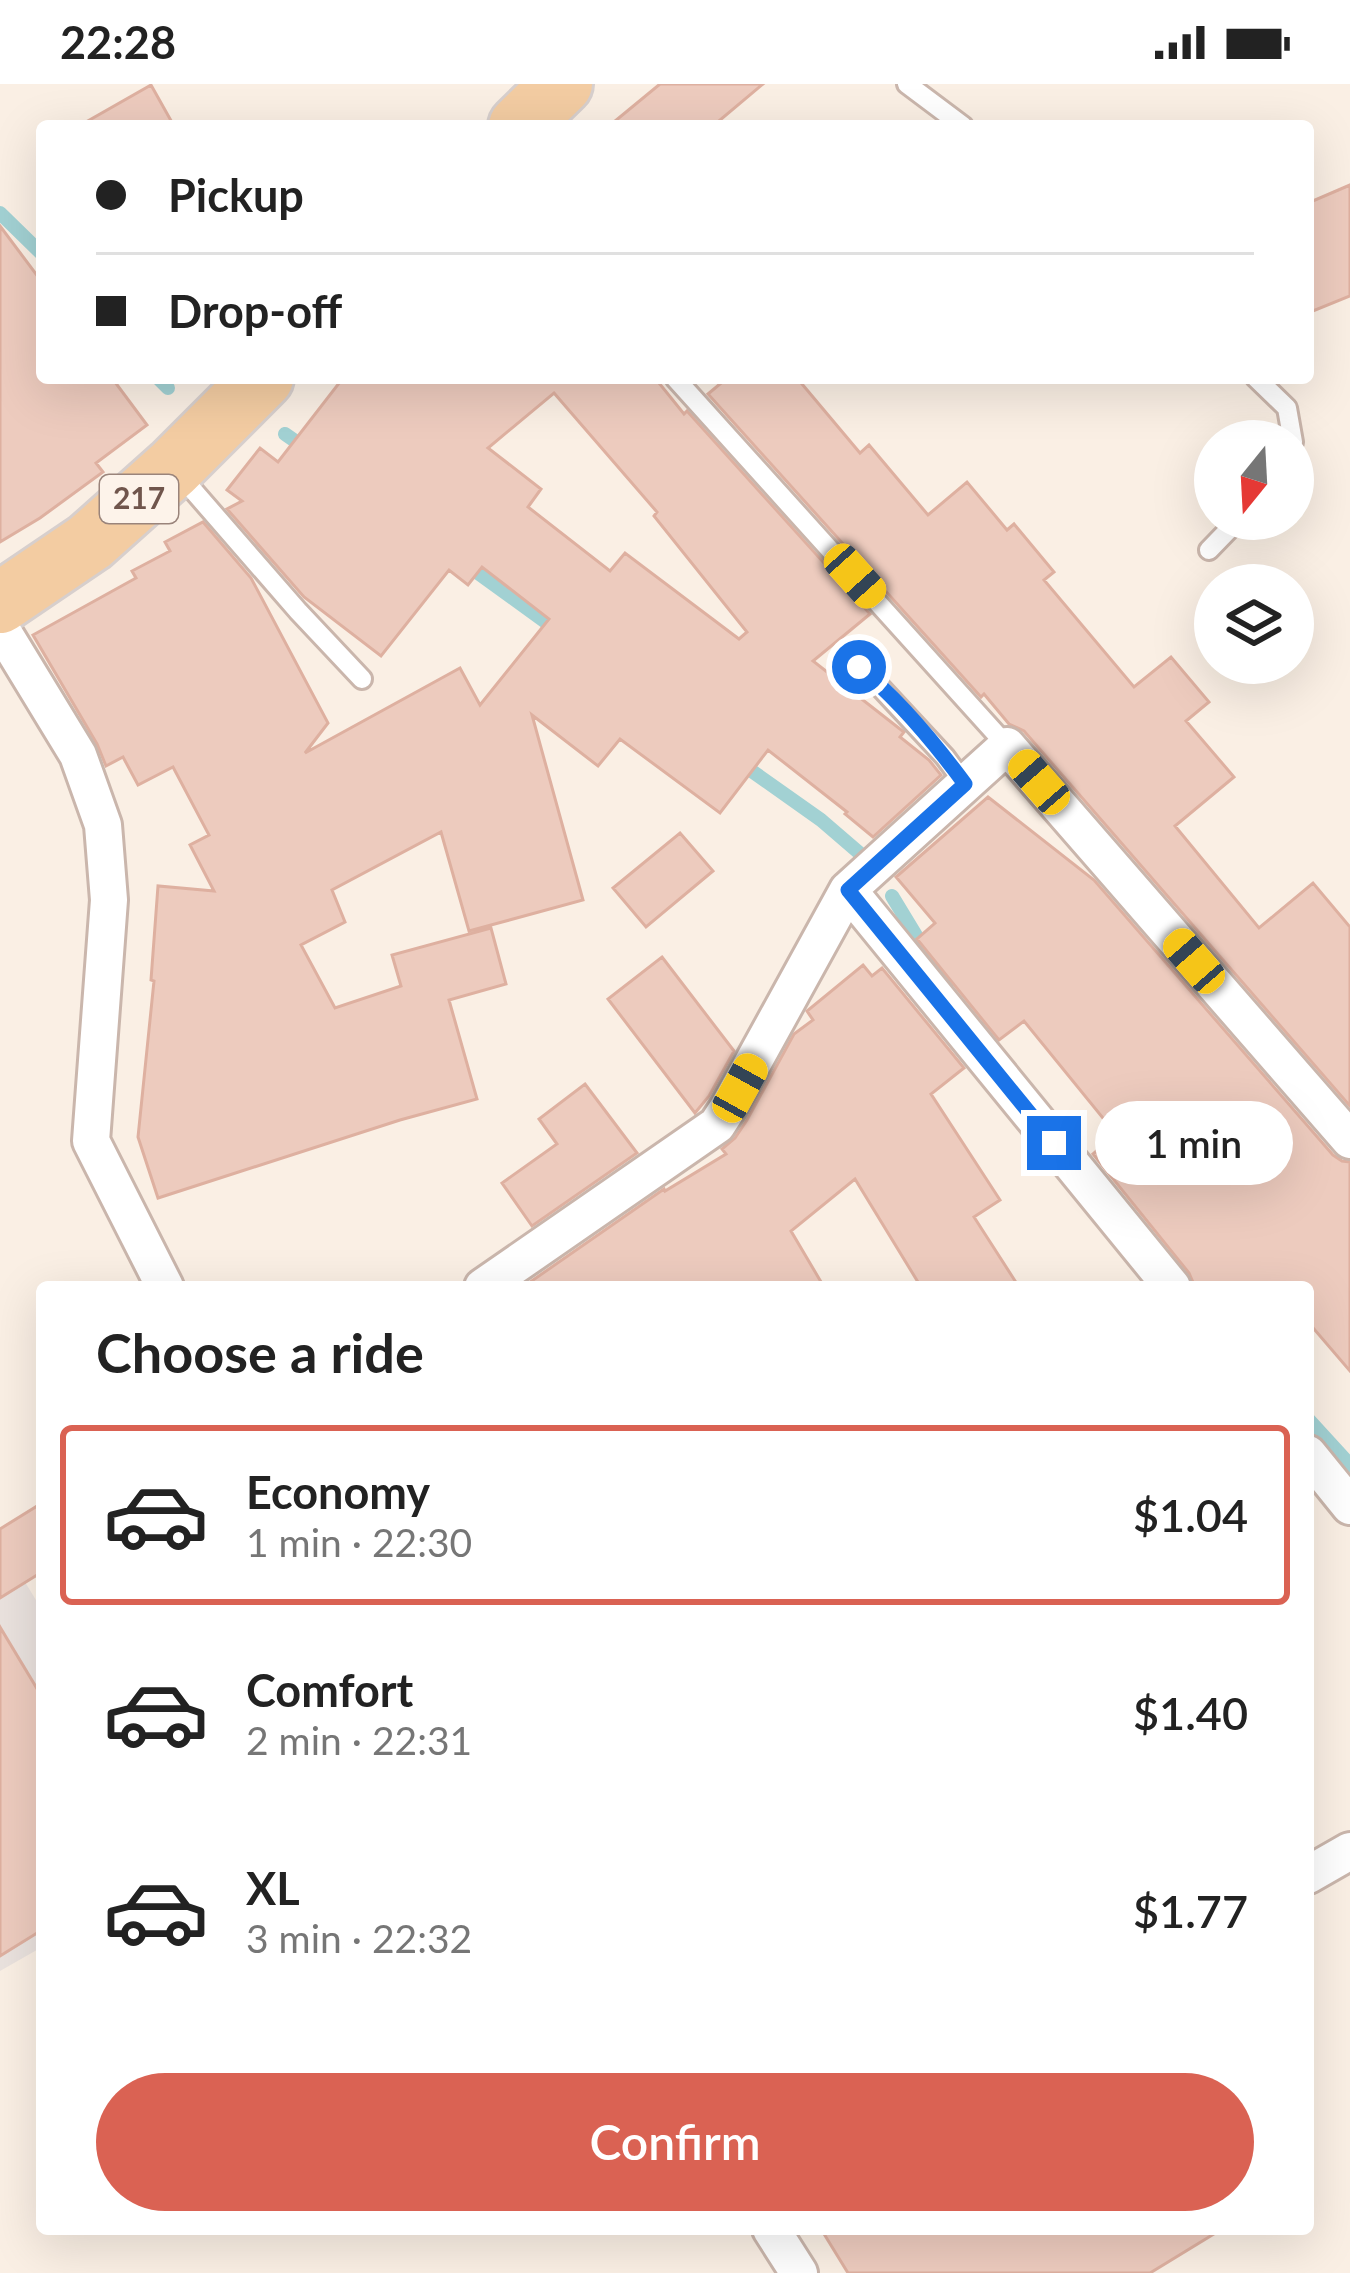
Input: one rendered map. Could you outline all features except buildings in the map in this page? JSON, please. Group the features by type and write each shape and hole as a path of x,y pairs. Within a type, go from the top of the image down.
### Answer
{"main road":[{"path":"524,120 562,84"},
{"name":"217","path":"0,603 89,542 173,468 257,384"}],"street":[{"path":"0,627 78,755 103,825 109,900 91,1142 162,1281"},
{"path":"493,1281 717,1125 848,890 1007,746 1350,1140"},
{"path":"848,890 1167,1281"},
{"path":"1314,1461 1350,1506"},
{"path":"1314,1872 1350,1851"},
{"path":"775,2235 800,2273"}],"lane":[{"path":"908,84 955,120"},
{"path":"680,384 1007,746"},
{"path":"1262,384 1287,408 1289,420"},
{"path":"173,468 362,680"},
{"path":"1209,550 1219,540"},
{"path":"846,671 855,666 867,674 946,757 965,784"}],"shaded area":[{"path":"0,1541 36,1600 36,1950 0,1971"}],"waterway":[{"path":"0,213 36,248"},
{"path":"164,384 168,388"},
{"path":"285,434 308,450"},
{"path":"463,562 561,633"},
{"path":"739,762 864,857"},
{"path":"892,896 946,985"},
{"path":"1314,1426 1350,1465"}],"route":[{"path":"859,667 894,699 965,784 848,890 1054,1143"}]}
